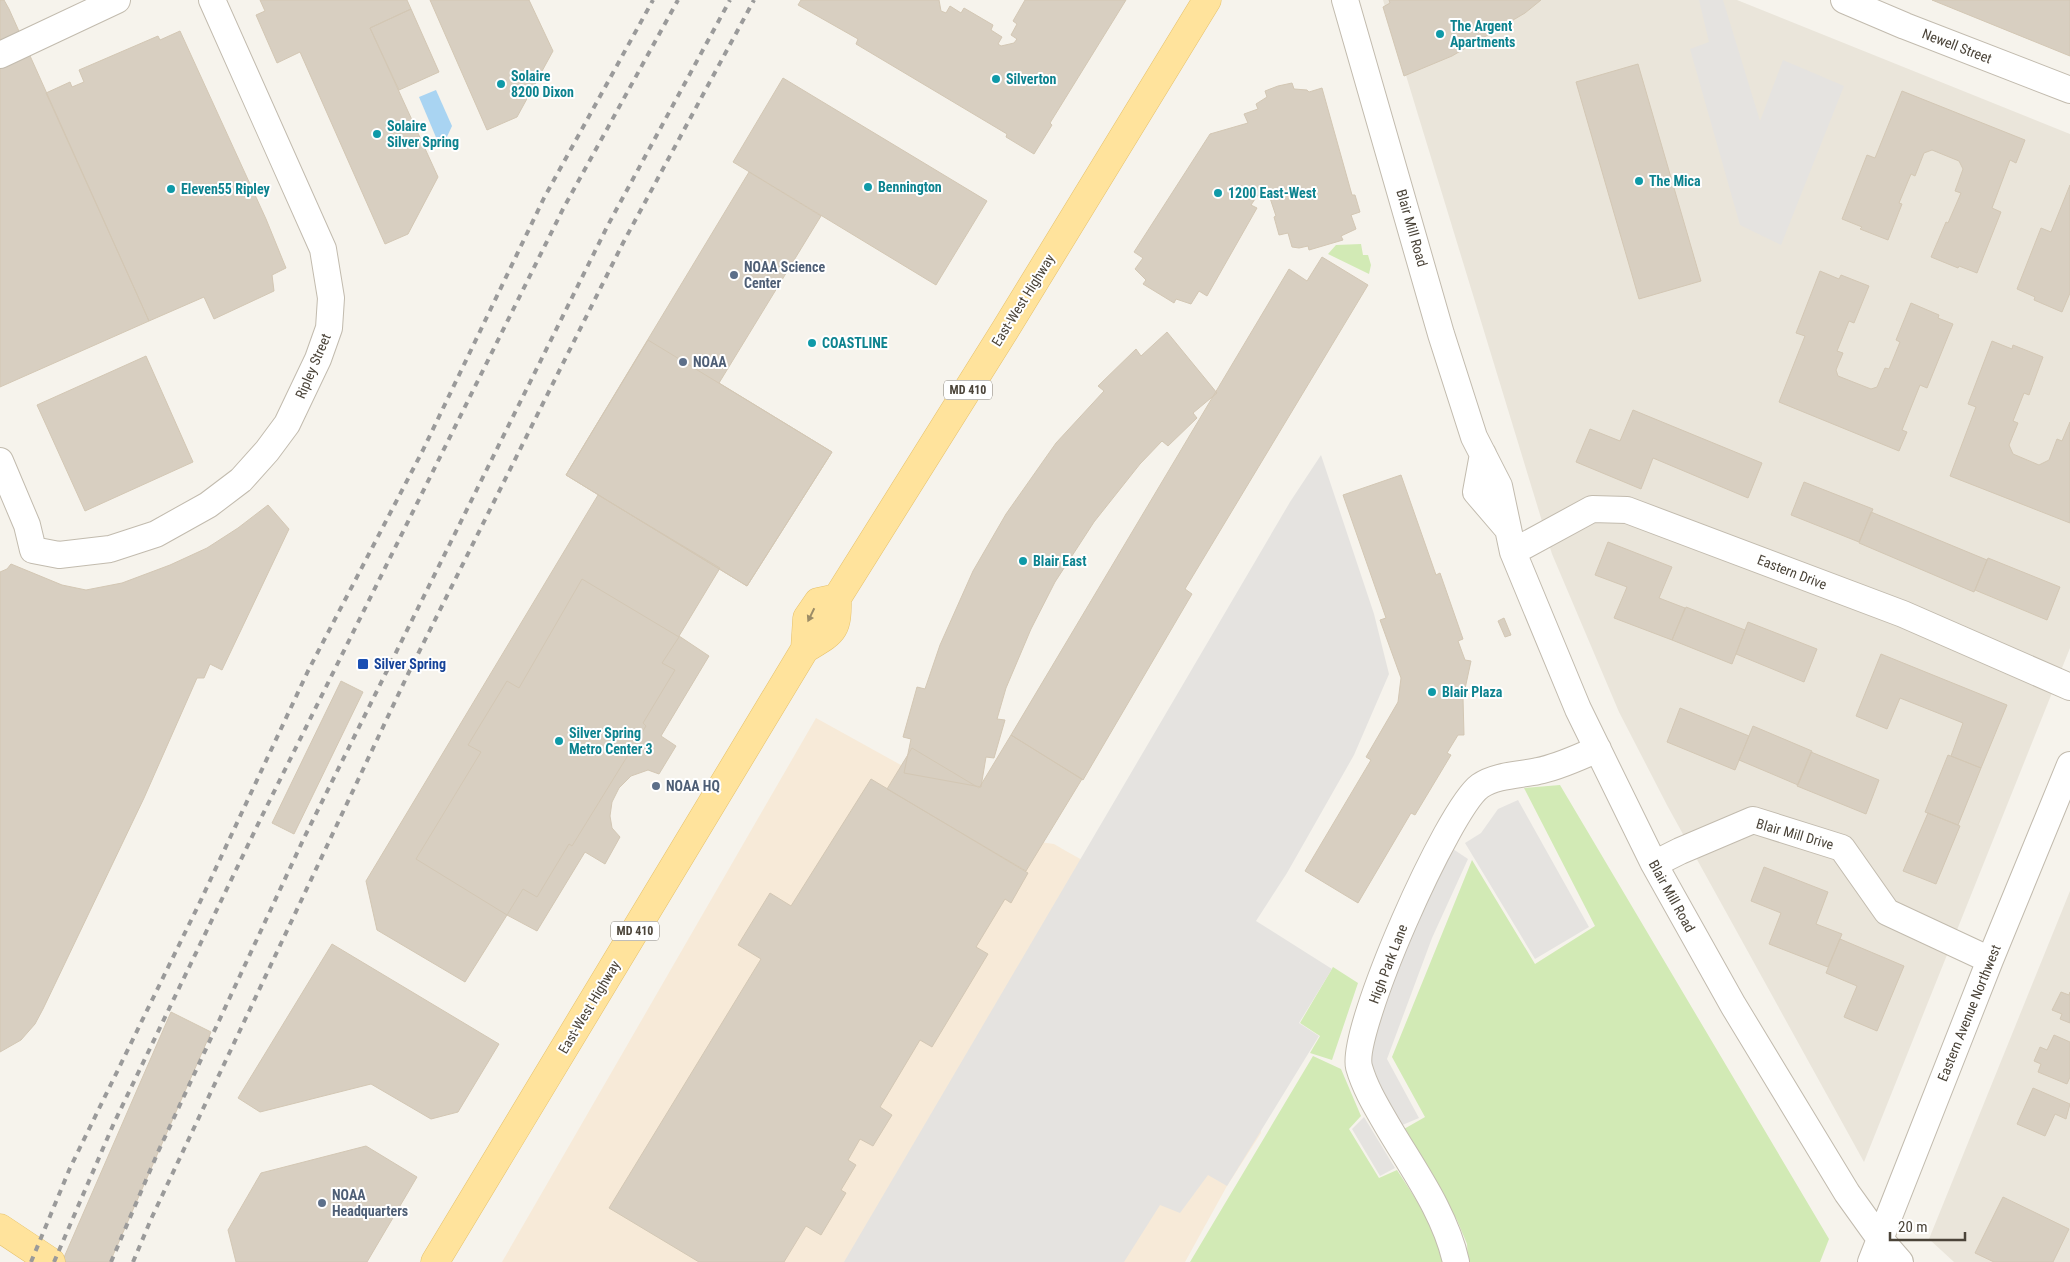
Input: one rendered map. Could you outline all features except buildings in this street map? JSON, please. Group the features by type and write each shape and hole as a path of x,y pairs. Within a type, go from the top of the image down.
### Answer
{"main road":[{"name":"East-West Highway","path":"434,1262 805,649 807,618 818,602 837,598 1010,322 1208,0"},
{"path":"0,1228 51,1262"}],"street":[{"path":"0,54 117,0"},
{"name":"Ripley Street","path":"2,475 27,525 33,550 59,555 110,549 156,534 208,505 241,480 287,424 318,358 329,328 331,298 323,248 212,0"},
{"name":"Blair Mill Road","path":"1346,0 1442,334 1474,437 1482,454 1476,492 1511,541 1578,709 1654,864 1738,1014 1847,1193 1875,1251 1900,1262"},
{"name":"Newell Street","path":"1844,0 1905,26 2070,90"},
{"name":"Eastern Drive","path":"1511,541 1592,509 1627,510 1903,614 2070,687"},
{"name":"High Park Lane","path":"1456,1262 1451,1240 1440,1216 1367,1091 1358,1064 1360,1042 1389,953 1451,823 1480,786 1513,774 1538,772 1598,749"},
{"name":"Eastern Avenue Northwest","path":"1875,1251 1990,960 2070,765"},
{"name":"Blair Mill Drive","path":"1654,864 1753,820 1842,848 1887,912 1990,960"}],"shaded area":[{"path":"1383,0 1737,0 2070,134 2070,648 1864,1162 1668,807 1619,712 1552,554"},
{"path":"1699,0 1723,0 1760,121 1783,60 1844,86 1781,245 1740,225 1690,49 1709,42"},
{"path":"1321,455 1374,614 1389,674 1354,755 1287,873 1256,921 1332,969 1299,1023 1319,1036 1227,1186 1208,1175 1180,1213 1160,1205 1124,1262 844,1262 1290,502"},
{"path":"816,718 1040,842 1054,844 1267,963 1261,1133 1227,1186 1185,1262 502,1262"},
{"path":"1518,800 1589,927 1535,959 1465,843 1481,833 1498,809"},
{"path":"1450,847 1468,859 1432,938 1387,1059 1419,1118 1400,1126 1367,1058 1395,968"},
{"path":"2070,891 2070,1262 1954,1262 1929,1239"},
{"path":"1364,1117 1395,1168 1380,1176 1352,1129"}],"green space":[{"path":"1361,244 1363,255 1368,255 1371,265 1369,274 1328,254 1336,245"},
{"path":"1560,785 1829,1239 1820,1262 1468,1262 1467,1244 1457,1220 1404,1129 1425,1117 1392,1057 1472,860 1535,964 1595,926 1524,788"},
{"path":"1333,967 1358,983 1332,1060 1310,1053 1320,1036 1300,1023"},
{"path":"1313,1056 1341,1069 1361,1116 1349,1129 1379,1178 1397,1170 1428,1218 1445,1262 1190,1262"}],"water":[{"path":"436,90 452,126 446,139 438,142 419,97"}],"railway":[{"path":"31,1262 70,1168 200,902 308,671 423,450 544,198 653,0"},
{"path":"54,1262 114,1123 261,818 563,209 678,0"},
{"path":"111,1262 158,1152 304,838 608,225 730,0"},
{"path":"133,1262 152,1217 408,674 623,243 754,0"}],"place":[{"name":"The Argent Apartments","path":"1440,34"},
{"name":"Silverton","path":"996,79"},
{"name":"Solaire 8200 Dixon","path":"501,84"},
{"name":"Solaire Silver Spring","path":"377,134"},
{"name":"The Mica","path":"1639,181"},
{"name":"Bennington","path":"868,187"},
{"name":"Eleven55 Ripley","path":"171,189"},
{"name":"1200 East-West","path":"1218,193"},
{"name":"NOAA Science Center","path":"734,275"},
{"name":"COASTLINE","path":"812,343"},
{"name":"NOAA","path":"683,362"},
{"name":"Blair East","path":"1023,561"},
{"name":"Silver Spring","path":"363,664"},
{"name":"Blair Plaza","path":"1432,692"},
{"name":"Silver Spring Metro Center 3","path":"559,741"},
{"name":"NOAA HQ","path":"656,786"},
{"name":"NOAA Headquarters","path":"322,1203"}]}
